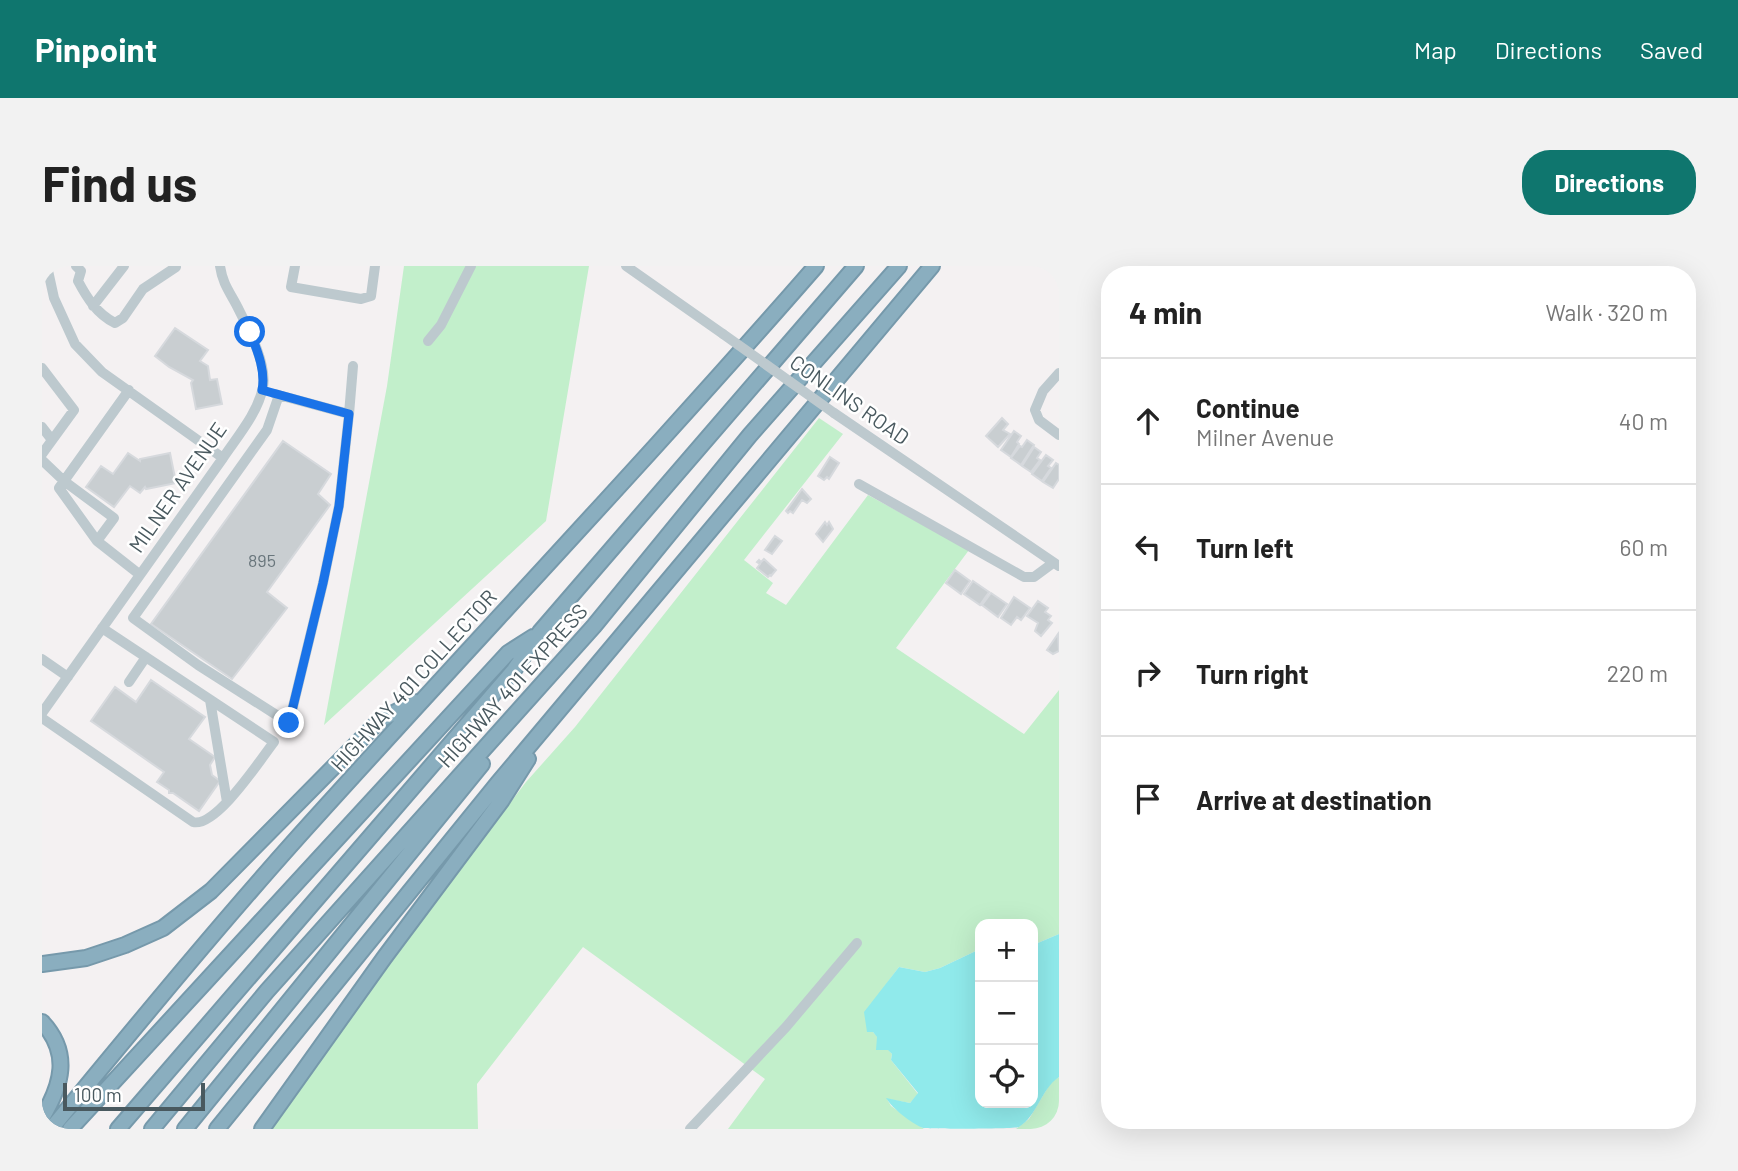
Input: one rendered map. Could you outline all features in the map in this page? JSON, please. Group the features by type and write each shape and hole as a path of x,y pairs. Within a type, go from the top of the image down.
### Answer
{"highway":[{"name":"HIGHWAY 401 COLLECTOR","path":"51,1129 193,957 426,697 702,396 816,266"},
{"name":"HIGHWAY 401 EXPRESS","path":"118,1129 514,670 540,632 856,266"},
{"name":"HIGHWAY 401 EXPRESS","path":"152,1129 267,991 594,626 750,435 899,266"},
{"path":"217,1129 498,783 932,266"},
{"path":"185,1129 594,626"},
{"path":"70,1129 508,653 540,632"},
{"path":"42,964 86,958 163,928 211,891 380,720 426,697"},
{"path":"262,1129 384,958 502,800 553,719"},
{"path":"42,1022 52,1033 62,1066 56,1096 42,1118"}],"street":[{"path":"47,266 54,298 75,344 103,372 223,458"},
{"path":"93,306 124,266"},
{"path":"81,268 78,281 93,306 115,323 143,289 176,266"},
{"path":"220,266 223,282 235,300 259,356 262,390 349,414"},
{"path":"295,266 291,287 361,299 371,296 375,266"},
{"path":"428,341 441,325 471,266"},
{"name":"CONLINS ROAD","path":"626,266 1056,565 1034,577 1024,577 859,484"},
{"path":"279,395 267,430 133,618 198,665 289,723 339,506 353,366"},
{"path":"42,368 74,410 42,453"},
{"path":"1059,373 1043,391 1035,410 1039,420 1059,435"},
{"path":"129,390 60,488 97,541 139,574"},
{"name":"MILNER AVENUE","path":"42,716 139,574 223,458 251,416 262,390"},
{"path":"42,427 52,440"},
{"path":"42,460 64,481 114,518 97,541"},
{"path":"42,716 194,822 206,821 228,802 274,742 102,628"},
{"path":"129,682 146,657"},
{"path":"42,659 68,677"},
{"path":"210,700 228,802"},
{"path":"690,1129 786,1027 857,943"}],"green space":[{"path":"404,266 589,266 546,521 324,725 387,386"},
{"path":"819,418 843,434 744,560 773,583 766,593 786,605 868,495 969,550 896,648 1024,734 1059,690 1059,934 1038,943 1038,919 975,919 975,951 925,972 899,967 887,983 873,1032 892,1054 891,1060 918,1094 910,1103 887,1099 891,1106 924,1129 728,1129 765,1079 583,947 477,1084 478,1129 271,1129 397,953 526,782 575,727"},
{"path":"1059,1077 1059,1129 1016,1129 1038,1108 1051,1082"}],"water":[{"path":"1059,934 1059,1077 1038,1104 1038,982 1038,943"},
{"path":"975,951 975,1108 1036,1108 1019,1127 923,1128 898,1111 886,1098 910,1103 918,1093 891,1060 892,1054 888,1050 876,1050 877,1037 873,1032 867,1032 864,1012 899,967 925,972"}],"building":[{"path":"175,328 208,350 200,361 208,366 210,380 217,379 222,404 196,409 191,383 193,380 155,356"},
{"path":"1002,418 1008,424 1003,430 1010,434 998,447 986,436"},
{"path":"1014,431 1021,436 1011,457 1001,450"},
{"path":"1027,440 1034,445 1021,465 1011,458"},
{"path":"283,441 331,474 318,494 330,505 267,592 287,608 232,679 151,624"},
{"path":"1034,447 1041,452 1037,458 1040,460 1031,472 1022,466"},
{"path":"128,453 140,461 170,453 176,483 146,489 145,487 140,493 130,486 114,507 86,487 101,466 113,474"},
{"path":"1046,455 1053,460 1042,481 1032,474"},
{"path":"830,457 839,463 829,479 827,477 824,480 818,476"},
{"path":"1056,463 1059,465 1059,479 1053,488 1043,482"},
{"path":"802,489 811,499 807,503 802,500 793,513 788,513 786,511"},
{"path":"825,522 827,525 829,522 833,529 823,542 816,534"},
{"path":"775,536 782,541 772,554 765,550"},
{"path":"764,559 776,570 768,577 757,568 760,564 757,562"},
{"path":"955,570 970,581 961,594 946,583"},
{"path":"973,581 989,592 980,605 964,594"},
{"path":"991,593 1007,604 998,617 982,605"},
{"path":"1014,597 1030,608 1021,620 1017,617 1011,625 1001,618"},
{"path":"1038,601 1048,608 1045,612 1051,616 1048,620 1052,623 1041,636 1035,631 1038,623 1027,616"},
{"path":"1058,634 1059,651 1053,654 1047,650"},
{"path":"151,680 205,717 189,739 215,757 210,765 212,775 220,781 199,811 169,793 169,790 157,782 164,772 91,721 115,687 136,702"}],"route":[{"path":"250,332 259,356 262,390 349,414 339,506 289,723"}]}
